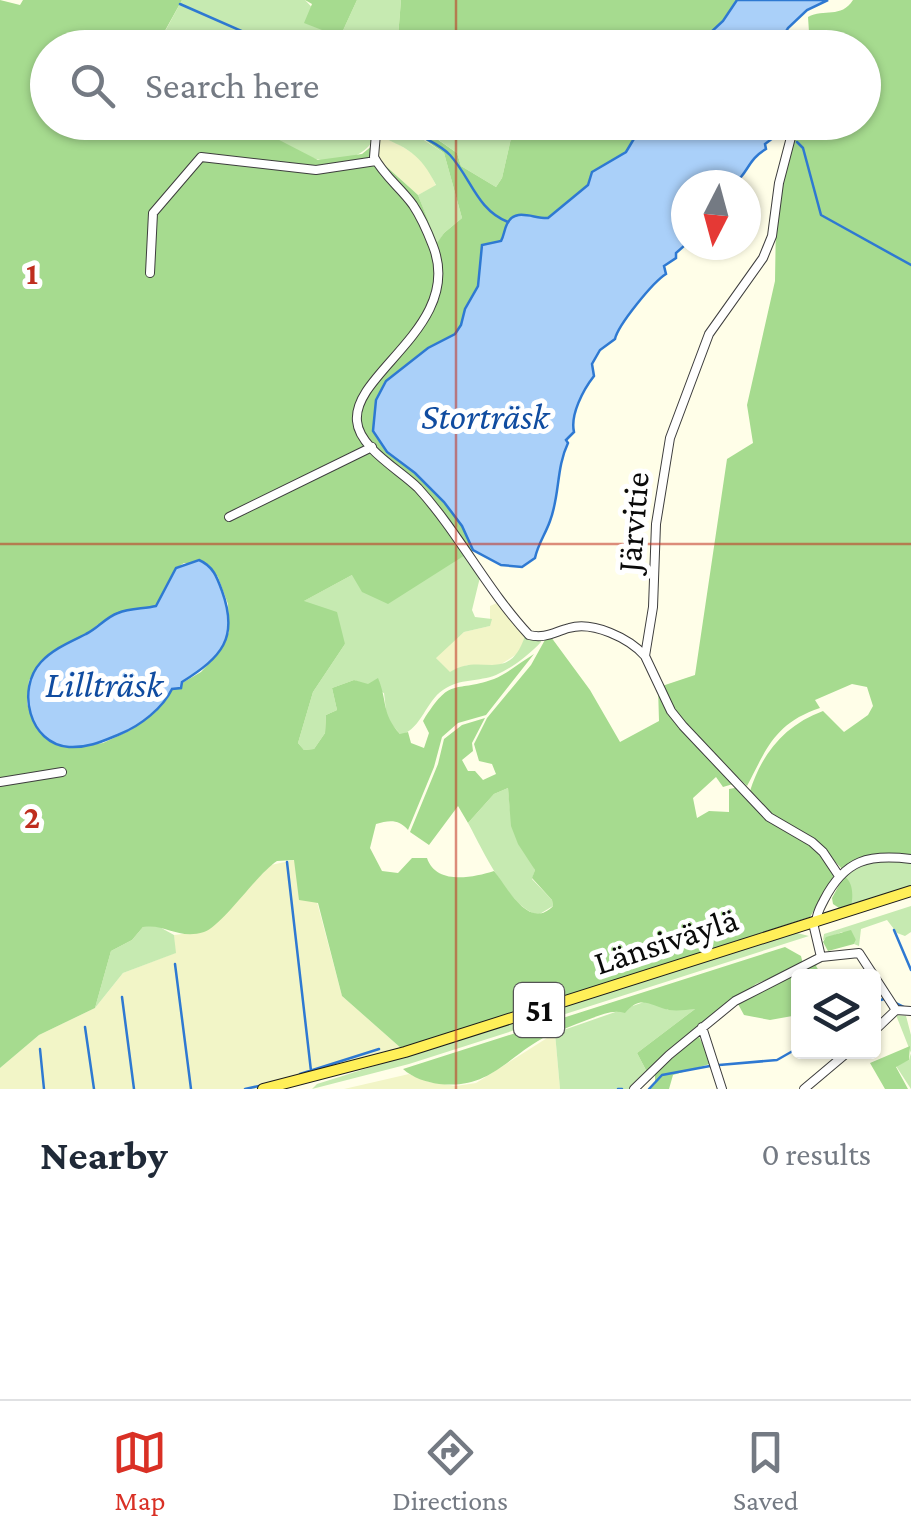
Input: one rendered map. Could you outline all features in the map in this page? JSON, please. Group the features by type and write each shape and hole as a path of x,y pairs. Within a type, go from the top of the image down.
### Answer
{"main road":[{"name":"Länsiväylä","path":"263,1089 405,1052 911,891"}],"street":[{"path":"374,140 376,161 412,203 437,263 433,295 424,319 358,406 358,428 372,447 418,489 529,635 545,637 570,627 589,626 630,644 645,656 682,726 769,817 812,842 839,876"},
{"name":"Järvitie","path":"645,656 654,608 656,524 673,424 709,334 765,253 774,229 779,183 790,140"},
{"path":"150,273 153,213 201,156 316,170 376,161"},
{"path":"230,517 372,447"},
{"path":"0,782 62,772"},
{"path":"821,956 814,922 839,876 874,856 911,859"},
{"path":"824,899 830,917"},
{"path":"634,1089 735,1001 821,956 859,952 896,1010"},
{"path":"881,1024 896,1010 911,1011"},
{"path":"702,1027 722,1089"},
{"path":"804,1089 840,1059"}],"green space":[{"path":"0,0 20,5 23,0 182,0 165,30 30,30 30,140 279,140 318,160 362,154 373,145 378,159 418,195 437,243 462,218 444,153 425,140 438,140 457,153 461,166 496,187 502,178 511,140 633,140 626,152 592,172 588,185 548,218 515,216 501,241 482,245 478,286 455,334 428,348 386,381 376,400 373,431 444,500 473,550 388,604 362,592 352,575 304,601 337,612 345,644 313,692 298,743 304,750 314,749 325,733 326,715 337,710 332,688 354,680 368,684 378,678 394,727 400,734 408,732 411,743 424,748 429,733 423,721 447,691 494,679 534,654 486,715 458,723 442,737 408,830 394,821 376,824 370,848 382,871 398,873 412,858 427,858 432,867 446,876 476,876 494,871 527,910 544,912 553,906 552,900 532,878 535,870 518,844 511,826 508,788 494,794 468,823 458,806 429,845 410,832 438,764 444,739 462,725 485,718 472,743 473,751 462,760 468,771 475,771 483,780 496,774 492,764 479,761 474,744 487,718 531,665 546,638 551,637 590,690 620,742 659,721 658,687 670,715 733,784 723,787 716,777 693,798 697,818 709,811 729,812 729,789 740,787 763,813 823,855 835,874 810,917 402,1049 342,996 318,903 299,900 294,860 277,861 204,932 187,934 143,927 132,940 111,951 95,1008 39,1035 0,1068","holes":["184,563 208,564 218,577 228,604 229,632 218,654 201,672 172,689 167,699 131,730 103,743 72,748 32,717 27,704 29,680 47,657 129,610 156,606 176,568"]},
{"path":"182,0 305,0 333,30 166,30"},
{"path":"305,0 357,0 343,30 322,30 304,23 312,4"},
{"path":"357,0 401,0 399,30 343,30"},
{"path":"401,0 737,0 714,30 399,30"},
{"path":"853,0 911,0 911,855 867,855 843,870 824,850 778,822 750,791 768,753 797,724 823,711 844,732 868,715 873,706 867,687 852,684 815,700 820,708 782,729 747,786 681,723 662,686 695,675 727,459 753,443 747,405 775,281 776,220 787,159 795,140 881,140 881,30 809,30 808,17 848,6"},
{"path":"275,140 373,140 360,153 333,160 316,159"},
{"path":"375,140 398,144 425,161 436,186 418,195 378,159"},
{"path":"387,140 424,140 444,153 462,218 437,244 418,195 436,185 418,158"},
{"path":"439,140 511,140 502,178 496,187 461,166 457,153"},
{"path":"469,552 482,569 472,610 475,617 492,619 490,626 464,632 436,658 450,672 461,666 502,664 518,651 525,636 542,639 541,642 502,672 443,690 414,727 401,735 387,719 384,693 354,680 332,688 337,710 326,715 325,733 314,749 304,750 298,743 313,692 345,644 302,602 352,575"},
{"path":"497,603 525,636 520,652 495,668 467,665 450,673 435,657 464,632 490,626 490,606"},
{"path":"508,788 510,810 535,870 532,879 552,900 553,906 538,915 527,910 507,889 468,823 494,794"},
{"path":"875,859 911,860 911,887 851,907 844,876"},
{"path":"294,860 317,902 342,996 402,1049 258,1089 0,1089 0,1068 39,1035 95,1008 123,973 175,953 174,935 206,931 271,865"},
{"path":"844,876 851,886 852,903 851,907 839,908 832,898"},
{"path":"911,906 911,932 905,936 897,933 887,920 861,929 859,946 842,932 823,940 824,934"},
{"path":"156,925 174,935 176,953 123,973 95,1008 111,951 132,940 143,927"},
{"path":"851,930 854,944 828,951 823,942 826,937"},
{"path":"797,933 809,936 409,1064 312,1089 317,1084"},
{"path":"785,947 801,956 803,964 756,984 705,1020 647,1072 637,1053 695,1009 669,1010 641,1003 625,1013 601,1015 543,1038 495,1071 471,1082 434,1083 403,1069"},
{"path":"791,977 791,1016 770,1020 744,1015 738,1004"},
{"path":"644,1002 668,1010 695,1009 637,1053 647,1072 630,1089 560,1089 555,1033"},
{"path":"896,1015 906,1016 911,1053"},
{"path":"555,1033 560,1089 344,1089 409,1074 456,1086 476,1083"},
{"path":"698,1035 713,1063 673,1075 669,1089 650,1089 655,1084 655,1074"},
{"path":"910,1046 909,1060 896,1067 908,1089 885,1089 870,1063"},
{"path":"911,1053 911,1089 896,1066 909,1060"}],"water":[{"path":"737,0 828,0 807,10 787,30 713,30"},
{"name":"Storträsk","path":"633,140 770,140 746,170 671,170 673,260 664,266 666,274 637,304 615,339 600,350 592,364 594,376 578,403 574,432 566,440 553,511 535,558 522,567 501,565 473,550 444,502 387,452 373,431 376,400 386,381 428,348 455,334 478,286 482,245 501,241 507,224 515,216 548,218 588,185 592,172 626,152"},
{"name":"Lillträsk","path":"199,560 214,573 227,607 227,634 217,655 182,682 181,688 172,689 150,716 128,731 96,744 76,747 55,744 44,736 36,726 28,700 33,673 41,662 114,615 156,606 176,568"}],"waterway":[{"path":"180,4 239,30"},
{"path":"428,140 450,155 489,210 508,222"},
{"path":"797,142 803,148 821,215 911,265"},
{"path":"287,862 311,1071"},
{"path":"894,930 911,970"},
{"path":"175,964 191,1089"},
{"path":"122,997 134,1089"},
{"path":"896,1003 904,1007"},
{"path":"85,1027 94,1089"},
{"path":"40,1049 44,1089"},
{"path":"300,1074 379,1049"},
{"path":"719,1065 777,1060 791,1052"},
{"path":"649,1089 662,1075 710,1066"},
{"path":"245,1089 259,1086"}]}
